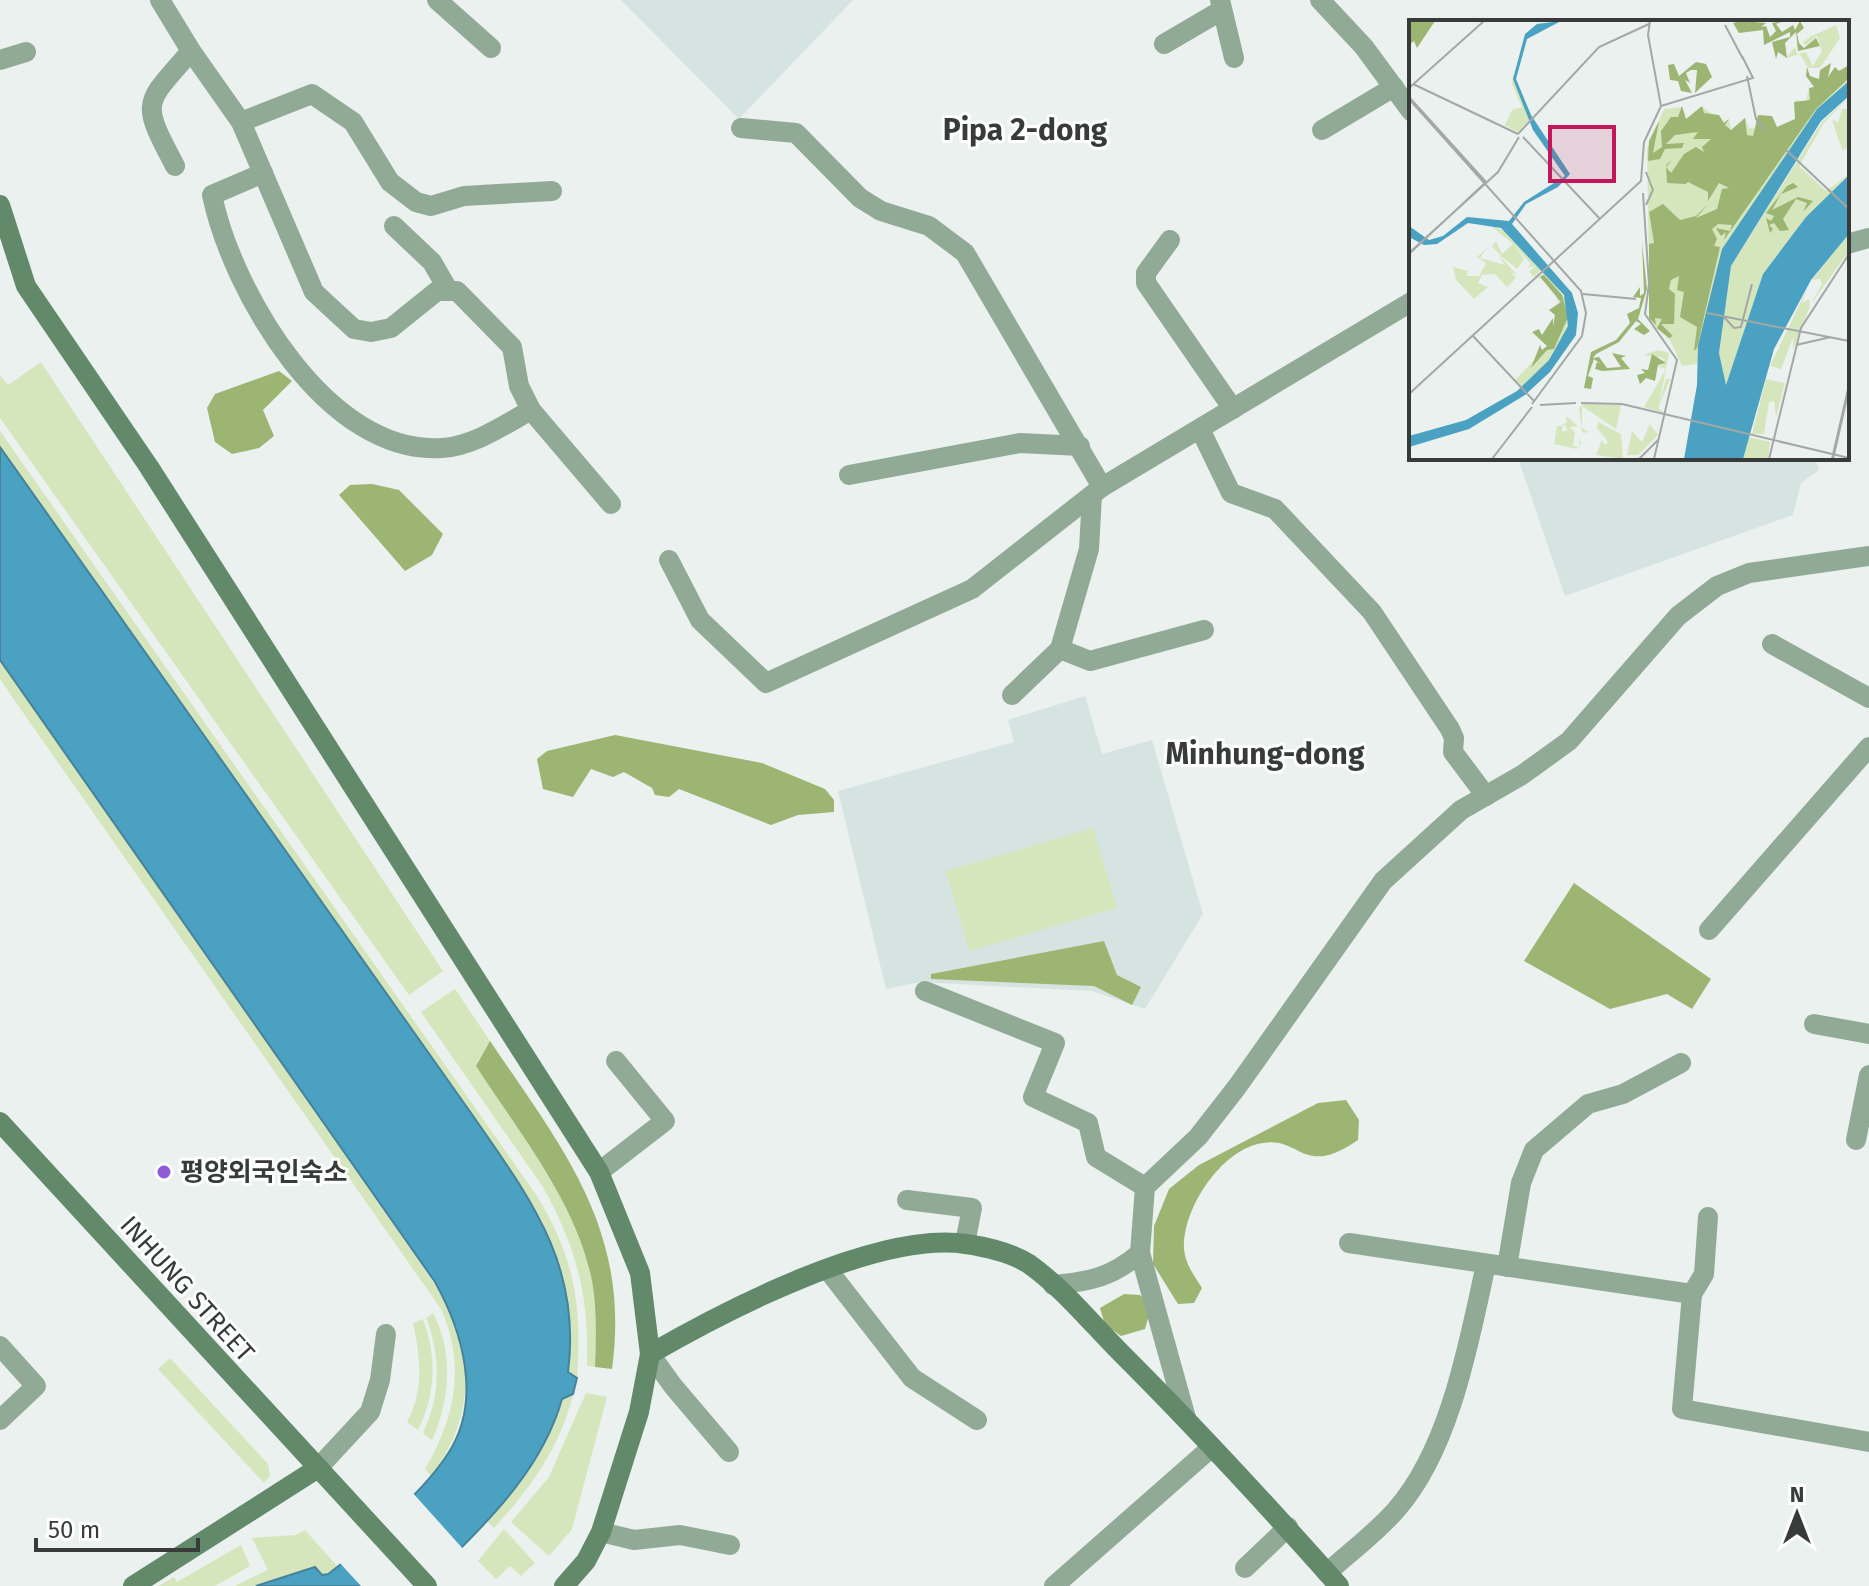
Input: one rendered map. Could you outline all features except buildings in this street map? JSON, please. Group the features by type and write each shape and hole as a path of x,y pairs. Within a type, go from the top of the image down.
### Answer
{"street":[{"path":"160,0 241,122 314,292 354,329 371,332 391,328 437,291 447,288 457,291 512,347 519,386 531,410 611,504"},
{"path":"437,0 491,48"},
{"path":"1320,0 1364,47 1409,108"},
{"path":"1164,44 1221,5 1234,58"},
{"path":"175,166 152,121 149,107 152,95 191,51"},
{"path":"0,60 26,52"},
{"path":"1322,130 1394,87"},
{"path":"241,122 312,94 353,122 390,182 416,202 431,206 464,196 552,191"},
{"path":"741,128 796,133 860,198 881,211 929,226 965,253 1080,446 1097,491 1089,549 1060,649 1012,695"},
{"path":"263,173 212,195 218,222 267,327 300,372 329,401 365,430 402,444 442,448 482,438 531,410"},
{"path":"0,205 26,286 149,467 599,1172 640,1273 650,1354 639,1412 601,1532 586,1561 564,1586"},
{"path":"394,226 432,262 447,288"},
{"path":"1849,243 1869,238"},
{"path":"1170,240 1146,273 1146,283 1233,409"},
{"path":"669,560 700,620 766,683 972,589 1097,491 1409,303"},
{"path":"1200,429 1231,493 1275,509 1372,612 1450,729 1454,738 1453,752 1486,796"},
{"path":"849,475 1020,443 1080,446"},
{"path":"1186,1418 1140,1253 1145,1187 1198,1137 1237,1087 1383,881 1461,810 1569,741 1678,616 1717,586 1749,573 1869,556"},
{"path":"1060,649 1090,661 1204,630"},
{"path":"1772,644 1869,698"},
{"path":"1709,930 1869,747"},
{"path":"925,991 1055,1043 1033,1097 1088,1123 1096,1157 1145,1187"},
{"path":"1814,1024 1869,1034"},
{"path":"599,1172 665,1121 616,1061"},
{"path":"1507,1267 1521,1183 1534,1150 1588,1104 1623,1094 1681,1063"},
{"path":"1856,1140 1869,1075"},
{"name":"INHUNG STREET","path":"0,1122 427,1586"},
{"path":"907,1200 972,1208 965,1243"},
{"path":"1708,1217 1704,1274 1692,1294 1682,1409 1869,1442"},
{"path":"650,1354 729,1312 828,1270 919,1243 965,1243 1027,1263 1186,1418 1333,1579 1397,1509 1434,1451 1469,1345 1486,1264"},
{"path":"1349,1243 1692,1294"},
{"path":"1053,1285 1093,1282 1121,1270 1140,1253"},
{"path":"828,1270 912,1378 977,1420"},
{"path":"133,1586 318,1468 370,1412 380,1380 386,1334"},
{"path":"0,1346 36,1386 0,1420"},
{"path":"650,1354 729,1452"},
{"path":"1054,1586 1212,1447"},
{"path":"1245,1568 1288,1527"},
{"path":"601,1532 634,1540 680,1535 730,1545"}],"shaded area":[{"path":"621,0 853,0 739,119"},
{"path":"1519,460 1816,460 1819,470 1801,483 1793,515 1565,596"},
{"path":"1085,696 1102,754 1152,740 1203,914 1145,1009 1092,991 920,982 886,989 838,791 1014,742 1008,720"}],"green space":[{"path":"41,362 443,971 409,995 0,418 0,375 8,385"},
{"path":"279,371 292,381 263,410 274,436 259,448 232,454 215,442 207,408 215,394"},
{"path":"0,431 537,1196 560,1241 573,1283 578,1328 577,1378 568,1372 570,1359 543,1222 0,447"},
{"path":"372,484 399,490 443,534 432,555 405,571 339,495 350,485"},
{"path":"0,660 445,1299 461,1345 465,1390 455,1434 431,1476 425,1469 444,1431 454,1391 453,1351 441,1309 0,679"},
{"path":"615,735 762,763 825,789 834,800 834,812 798,815 771,825 679,789 669,797 655,795 652,788 624,772 613,777 591,769 573,797 543,789 537,759 547,751"},
{"path":"1093,828 1117,908 969,951 946,871"},
{"path":"1574,883 1711,979 1692,1009 1667,994 1610,1009 1524,961"},
{"path":"1104,941 1117,975 1141,987 1132,1005 1094,986 931,979 931,974"},
{"path":"455,989 490,1041 476,1066 560,1195 584,1252 595,1303 595,1367 587,1366 583,1295 572,1252 555,1210 543,1187 421,1012"},
{"path":"490,1041 566,1156 586,1193 601,1233 611,1274 615,1319 612,1369 595,1367 594,1292 573,1223 544,1169 476,1066"},
{"path":"1346,1100 1359,1120 1358,1140 1339,1151 1312,1156 1270,1142 1240,1151 1215,1173 1196,1202 1185,1233 1186,1259 1202,1288 1194,1303 1178,1304 1153,1264 1154,1226 1169,1189 1199,1165 1318,1103"},
{"path":"1124,1294 1140,1295 1151,1307 1145,1329 1121,1336 1105,1325 1100,1308"},
{"path":"433,1313 444,1344 447,1376 443,1409 432,1440 423,1433 436,1390 436,1361 426,1318"},
{"path":"423,1319 431,1347 432,1375 428,1403 418,1430 407,1422 419,1385 413,1323"},
{"path":"170,1358 268,1464 270,1476 264,1483 158,1369"},
{"path":"586,1393 607,1397 572,1529 549,1556 511,1522 549,1477"},
{"path":"573,1394 561,1431 542,1466 494,1528 487,1521 537,1457 562,1399"},
{"path":"504,1529 535,1563 521,1576 510,1566 496,1579 478,1561"},
{"path":"305,1530 338,1567 322,1575 315,1567 256,1586 234,1586 268,1570 252,1538 295,1535"},
{"path":"241,1545 250,1566 215,1586 159,1586 174,1577 177,1582"}],"water":[{"path":"0,447 513,1174 531,1203 559,1265 567,1298 570,1333 568,1372 577,1378 573,1394 562,1399 552,1427 523,1478 485,1523 423,1586 256,1586 315,1567 322,1575 328,1574 359,1549 412,1497 442,1462 459,1432 465,1411 465,1366 454,1322 435,1282 0,660"}],"pier":[{"path":"412,1492 464,1550 428,1586 361,1586 338,1561"}],"place":[{"name":"평양외국인숙소","path":"164,1172"}],"district":[{"name":"Pipa 2-dong","path":"1025,130"},
{"name":"Minhung-dong","path":"1265,754"}]}
